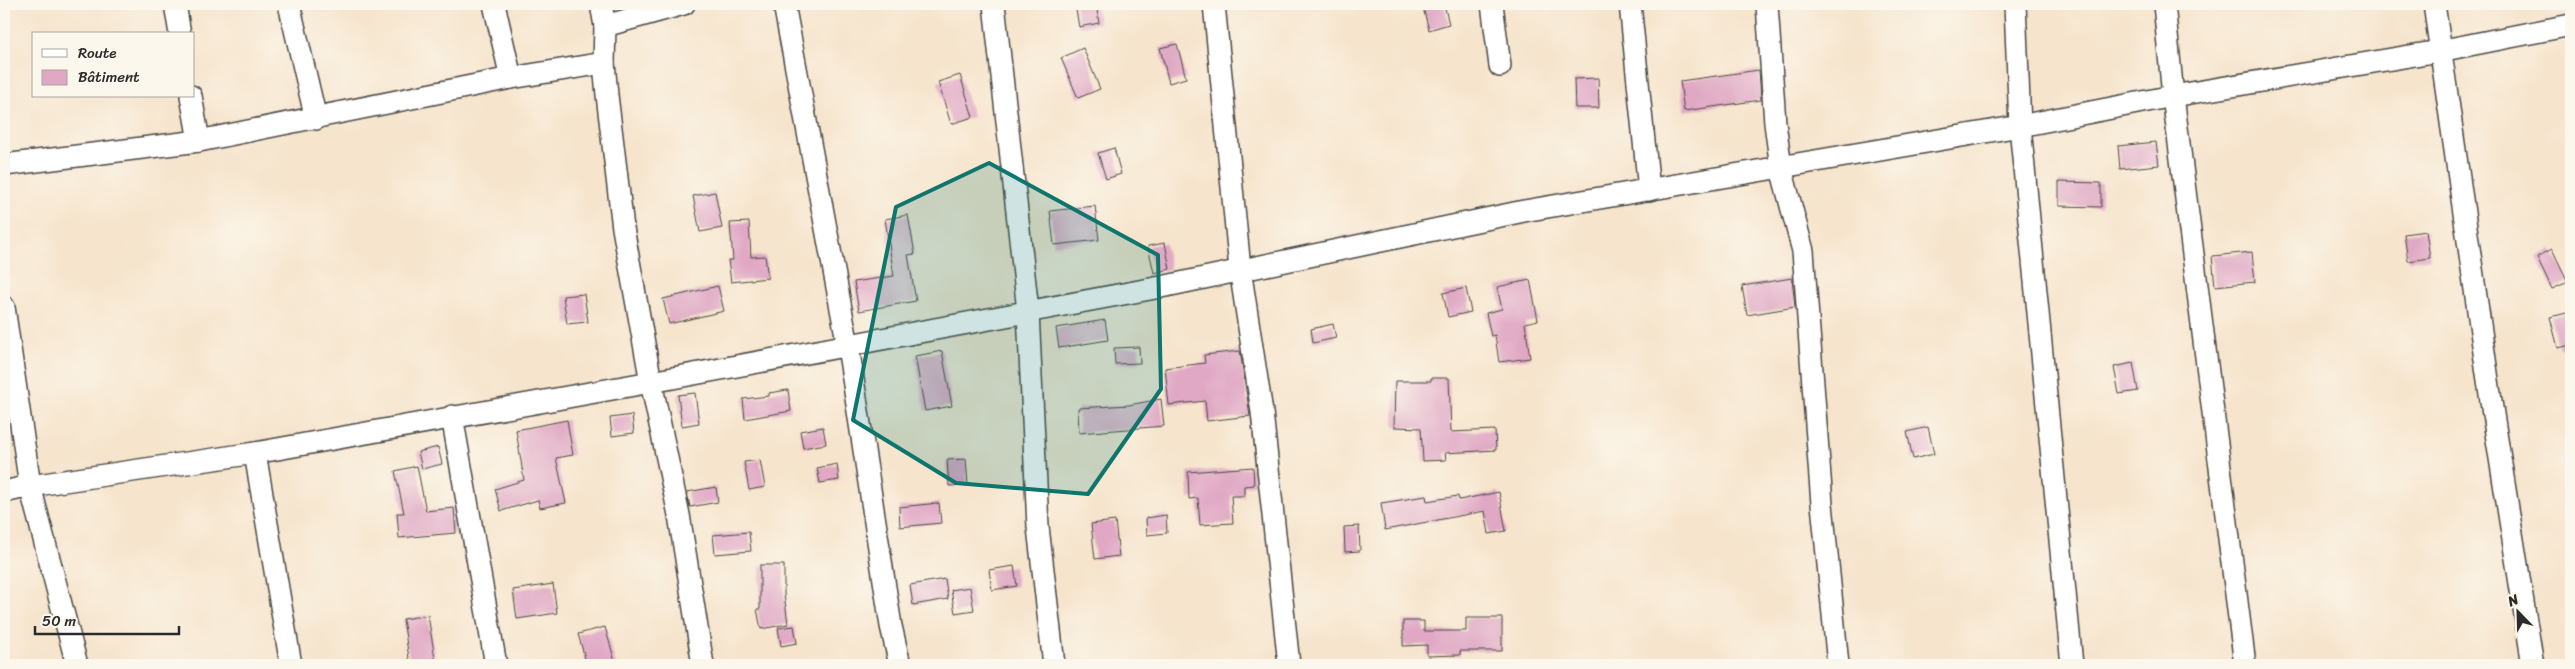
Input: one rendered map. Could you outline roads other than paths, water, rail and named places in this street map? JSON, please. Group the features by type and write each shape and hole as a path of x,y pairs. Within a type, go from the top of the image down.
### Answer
{"street":[{"path":"175,4 180,32"},
{"path":"289,4 316,119"},
{"path":"494,4 511,78"},
{"path":"601,4 604,26 604,63 623,228 651,382 679,515 703,665"},
{"path":"604,26 684,4"},
{"path":"784,4 848,346 900,665"},
{"path":"994,4 1028,311 1038,527 1054,665"},
{"path":"1214,4 1240,269 1262,412 1289,665"},
{"path":"1492,4 1500,66"},
{"path":"1630,4 1649,190"},
{"path":"1767,4 1774,124 1780,168 1803,251 1822,504 1838,665"},
{"path":"2015,4 2020,126 2072,665"},
{"path":"2164,4 2173,96 2245,665"},
{"path":"2434,4 2439,51 2533,665"},
{"path":"4,492 30,486 255,452 848,346 1166,286 1524,211 2020,126 2173,96 2570,31"},
{"path":"4,165 199,141 316,119 511,78 604,63"},
{"path":"191,98 199,141"},
{"path":"4,307 30,486 77,665"},
{"path":"452,416 496,665"},
{"path":"255,452 291,665"}]}
